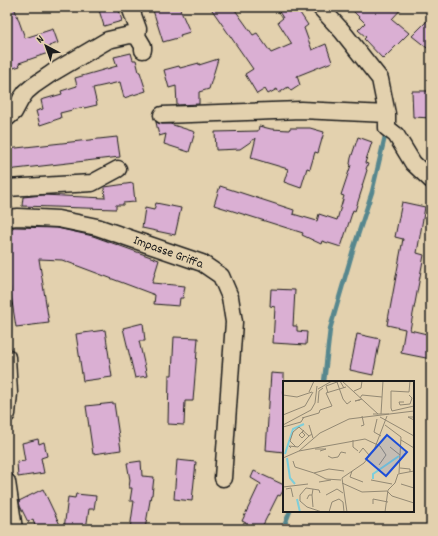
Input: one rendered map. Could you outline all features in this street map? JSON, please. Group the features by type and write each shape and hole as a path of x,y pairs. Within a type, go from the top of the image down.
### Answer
{"street":[{"path":"7,118 14,112 26,92 33,86 108,40 130,35 140,43 138,29 130,7"},
{"path":"320,7 342,31 380,79 387,114 387,128 396,135 413,163 431,180"},
{"path":"162,115 300,110 387,114"},
{"path":"7,188 92,183 118,168"},
{"name":"Impasse Griffa","path":"7,218 18,217 58,220 96,227 202,264 221,276 230,297 234,322 223,478"},
{"path":"7,357 9,393 7,414"},
{"path":"7,482 14,529"}],"building":[{"path":"7,7 14,7 25,38 53,29 58,43 49,46 51,52 19,63 20,66 7,70"},
{"path":"98,7 118,7 122,21 104,26"},
{"path":"152,7 179,7 190,32 180,35 181,37 163,42"},
{"path":"210,7 233,7 253,35 257,33 271,53 292,44 278,22 283,18 276,7 296,7 308,25 304,28 312,50 326,44 332,62 297,76 300,85 291,91 288,87 279,93 277,89 268,94 265,89 257,94 245,74 253,69"},
{"path":"349,7 403,7 392,19 409,33 383,59 364,39 366,37 358,30 365,23"},
{"path":"431,17 431,51 412,36"},
{"path":"131,53 133,60 136,60 146,91 124,98 120,82 93,88 97,105 60,113 61,118 40,125 36,111 43,109 41,100 62,94 61,91 77,86 75,78 117,66 114,57"},
{"path":"218,59 209,89 199,92 199,104 177,105 176,86 169,88 164,70 199,63 199,65"},
{"path":"412,91 431,91 431,118 413,117"},
{"path":"156,122 170,124 195,132 189,152 164,144 166,134 159,136"},
{"path":"259,126 271,129 289,130 290,128 310,128 324,132 318,153 315,152 310,169 307,168 301,188 284,182 288,169 251,158 256,138 240,149 216,150 215,132 258,131"},
{"path":"117,137 120,157 7,170 7,149"},
{"path":"358,137 372,142 365,163 368,164 363,186 355,211 353,210 341,247 322,241 321,244 302,235 303,233 214,205 220,186 294,210 293,214 317,221 319,214 337,220 344,196 341,195"},
{"path":"133,183 135,202 116,205 116,209 22,206 23,197 43,195 105,198 105,187"},
{"path":"402,202 425,207 417,253 424,255 410,330 431,335 431,359 401,353 405,329 387,325 403,239 395,237"},
{"path":"156,203 181,208 175,235 142,228 145,208 154,210"},
{"path":"14,227 57,228 93,236 159,260 152,283 185,286 183,298 180,298 179,306 154,304 155,295 62,260 39,259 49,323 16,327 7,270 7,232"},
{"path":"271,289 295,290 293,326 297,326 297,331 307,332 306,345 273,343 275,307 270,306"},
{"path":"143,323 145,341 139,341 147,376 135,378 123,328"},
{"path":"105,330 112,377 83,381 76,334"},
{"path":"357,334 380,339 373,375 350,370"},
{"path":"174,337 198,338 193,401 185,401 184,425 168,424 169,375 172,375"},
{"path":"271,373 284,374 283,452 266,450"},
{"path":"114,403 121,450 93,454 86,406"},
{"path":"38,439 39,444 44,442 47,456 41,458 44,473 18,477 17,462 25,461 22,443"},
{"path":"177,460 196,462 192,501 174,499"},
{"path":"141,461 142,476 154,477 152,495 145,529 130,529 134,501 130,501 132,488 129,488 130,480 127,463"},
{"path":"254,471 283,485 283,491 280,496 278,495 261,529 243,529 246,523 242,521 259,485 260,486 261,484 251,478"},
{"path":"43,489 62,529 36,529 33,519 28,522 20,506 19,501"},
{"path":"76,494 96,496 94,509 89,509 86,529 64,529 68,497 75,498"}],"waterway":[{"path":"324,381 330,329 372,192 386,132"},
{"path":"283,529 290,512"}]}
